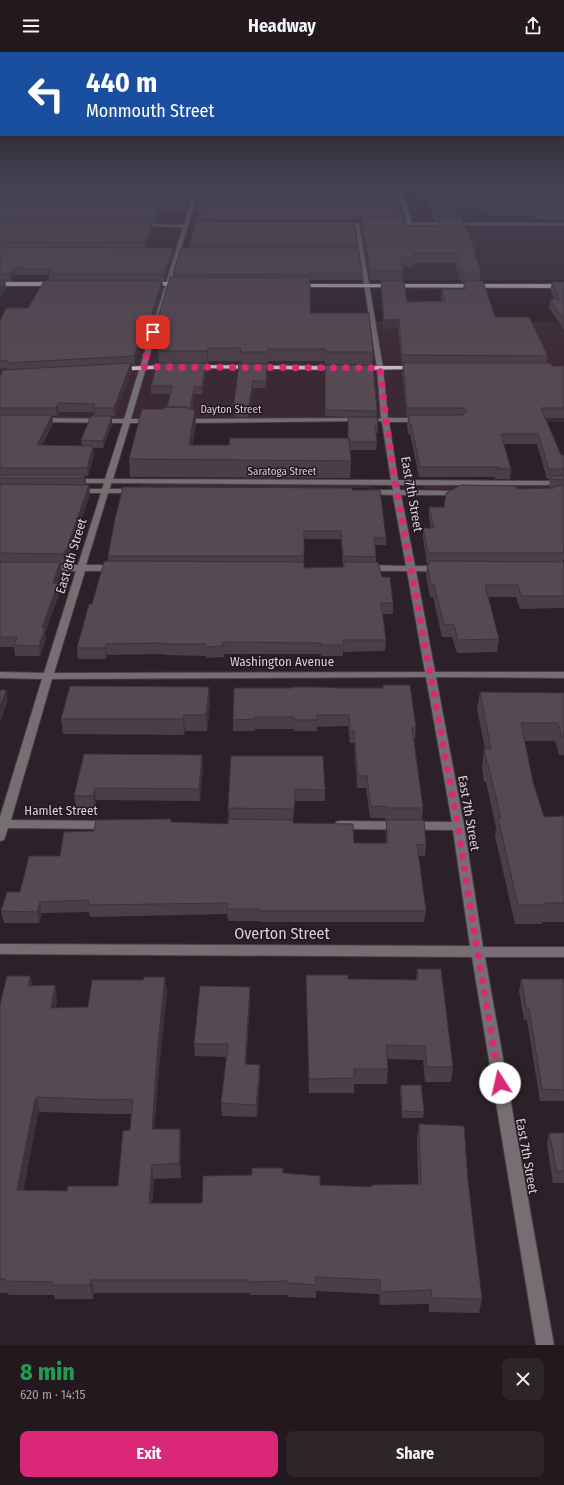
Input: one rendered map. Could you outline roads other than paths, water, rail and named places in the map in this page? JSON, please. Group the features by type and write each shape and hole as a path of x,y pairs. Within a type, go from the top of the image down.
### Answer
{"main road":[{"path":"0,284 66,284"},
{"path":"144,284 188,284"},
{"path":"288,285 564,286"},
{"path":"113,369 174,367"},
{"path":"189,367 344,368"},
{"path":"351,368 426,368"}],"street":[{"name":"East 8th Street","path":"0,837 2,824 47,676 179,248"},
{"name":"East 7th Street","path":"360,248 367,285 397,487 429,675 458,826 545,1345"},
{"path":"171,252 184,252"},
{"path":"352,252 360,252"},
{"path":"29,420 162,421"},
{"name":"Dayton Street","path":"177,420 424,420"},
{"name":"Saratoga Street","path":"61,481 397,487 564,483"},
{"name":"Saratoga Street","path":"359,492 397,487 468,493"},
{"path":"67,491 143,491"},
{"path":"37,568 128,568"},
{"path":"359,568 449,569"},
{"name":"Washington Avenue","path":"0,675 564,675"},
{"name":"Hamlet Street","path":"2,824 115,825"},
{"path":"331,825 458,826"},
{"name":"Overton Street","path":"0,949 564,952"}]}
